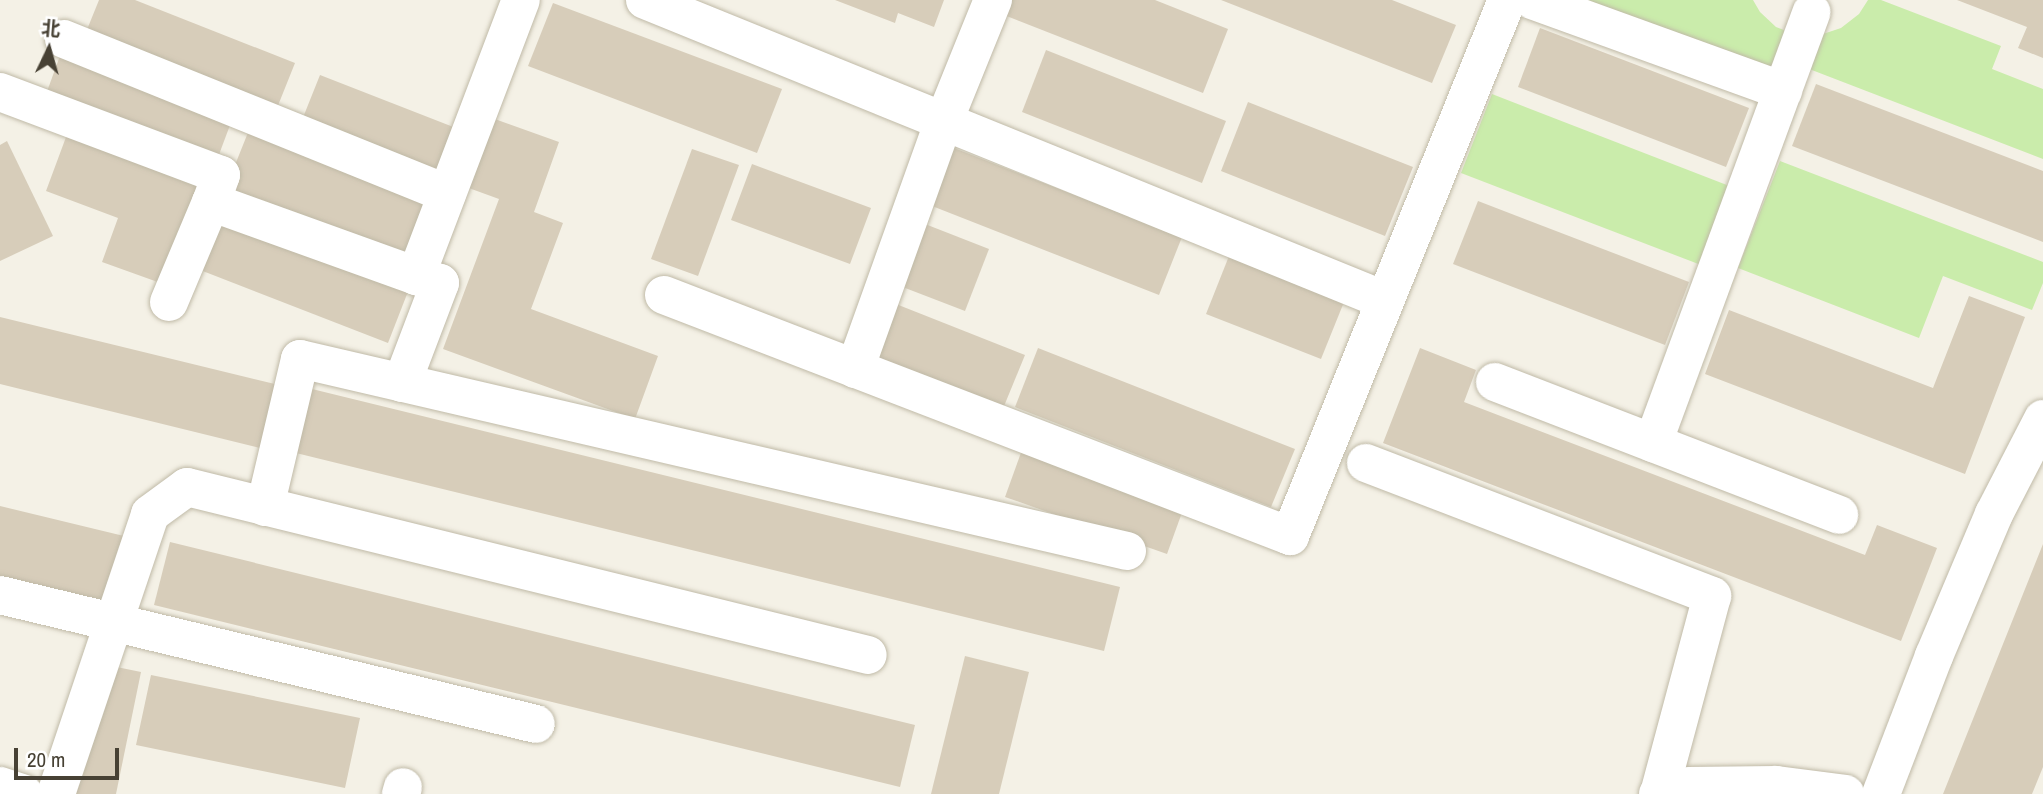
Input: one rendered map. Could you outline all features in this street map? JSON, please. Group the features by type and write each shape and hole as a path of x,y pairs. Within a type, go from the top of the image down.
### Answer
{"street":[{"path":"416,276 521,0"},
{"path":"645,0 1384,300"},
{"path":"855,369 944,121 993,0"},
{"path":"664,295 1290,536 1507,0"},
{"path":"1532,0 1783,91"},
{"path":"1653,443 1812,12"},
{"path":"64,38 447,194"},
{"path":"0,92 221,175 169,302"},
{"path":"211,202 440,283 402,383"},
{"path":"265,507 300,359 1126,551"},
{"path":"1495,382 1839,515"},
{"path":"1881,794 1939,644 2029,476 2043,419"},
{"path":"1366,463 1712,596 1658,794 1689,786 1776,785 1845,794"},
{"path":"56,794 111,623 150,514 187,487 868,656"},
{"path":"0,595 536,724"},
{"path":"0,786 24,794"}],"green space":[{"path":"1589,0 1753,0 1760,12 1776,27 1797,35 1820,35 1841,28 1859,14 1868,0 1881,0 2001,46 1992,69 2043,89 2043,159 1778,57 1770,74 1587,4"},
{"path":"1492,94 1732,187 1701,265 1461,173"},
{"path":"1780,161 2043,262 2043,283 2032,310 1943,276 1919,338 1738,268"}],"building":[{"path":"99,0 135,0 295,63 273,118 82,42"},
{"path":"835,0 944,0 934,27 898,13 895,23"},
{"path":"1010,0 1155,0 1228,29 1203,93 1004,15"},
{"path":"1221,0 1392,0 1456,25 1432,83"},
{"path":"1957,0 2043,0 2043,58 2018,48 2027,27"},
{"path":"553,3 782,89 757,153 528,66"},
{"path":"1540,28 1749,108 1726,167 1518,87"},
{"path":"1046,50 1226,121 1202,183 1022,112"},
{"path":"61,53 233,117 217,160 45,97"},
{"path":"320,75 461,130 440,185 298,130"},
{"path":"1816,84 2043,171 2043,242 1792,146"},
{"path":"1248,102 1413,167 1385,236 1221,171"},
{"path":"492,118 559,142 534,212 563,223 531,309 658,356 635,419 443,349 499,199 466,187"},
{"path":"251,125 430,193 404,259 225,190"},
{"path":"69,129 205,179 166,285 102,262 118,218 46,191"},
{"path":"7,141 53,236 0,261 0,145"},
{"path":"954,148 1182,237 1159,295 932,206"},
{"path":"692,149 739,165 698,276 651,259"},
{"path":"752,164 871,208 850,264 731,220"},
{"path":"1478,201 1689,282 1665,345 1453,264"},
{"path":"216,214 409,289 388,343 195,268"},
{"path":"925,224 989,249 965,311 900,286"},
{"path":"1229,256 1344,302 1321,359 1206,314"},
{"path":"1969,296 2025,317 1965,474 1705,374 1729,310 1933,388"},
{"path":"896,304 1025,355 1002,411 874,361"},
{"path":"0,317 283,386 268,450 0,384"},
{"path":"1038,348 1295,449 1271,507 1015,407"},
{"path":"1420,348 1476,370 1464,402 1865,555 1877,525 1937,548 1901,641 1383,443"},
{"path":"312,389 1120,587 1104,651 296,453"},
{"path":"1022,450 1184,507 1167,554 1005,497"},
{"path":"0,506 128,537 111,606 0,578"},
{"path":"170,542 915,725 900,787 154,605"},
{"path":"2043,544 2043,767 2032,794 1943,794"},
{"path":"965,656 1029,672 999,794 931,794"},
{"path":"102,664 141,672 116,794 76,794"},
{"path":"151,675 360,718 345,788 136,745"}]}
